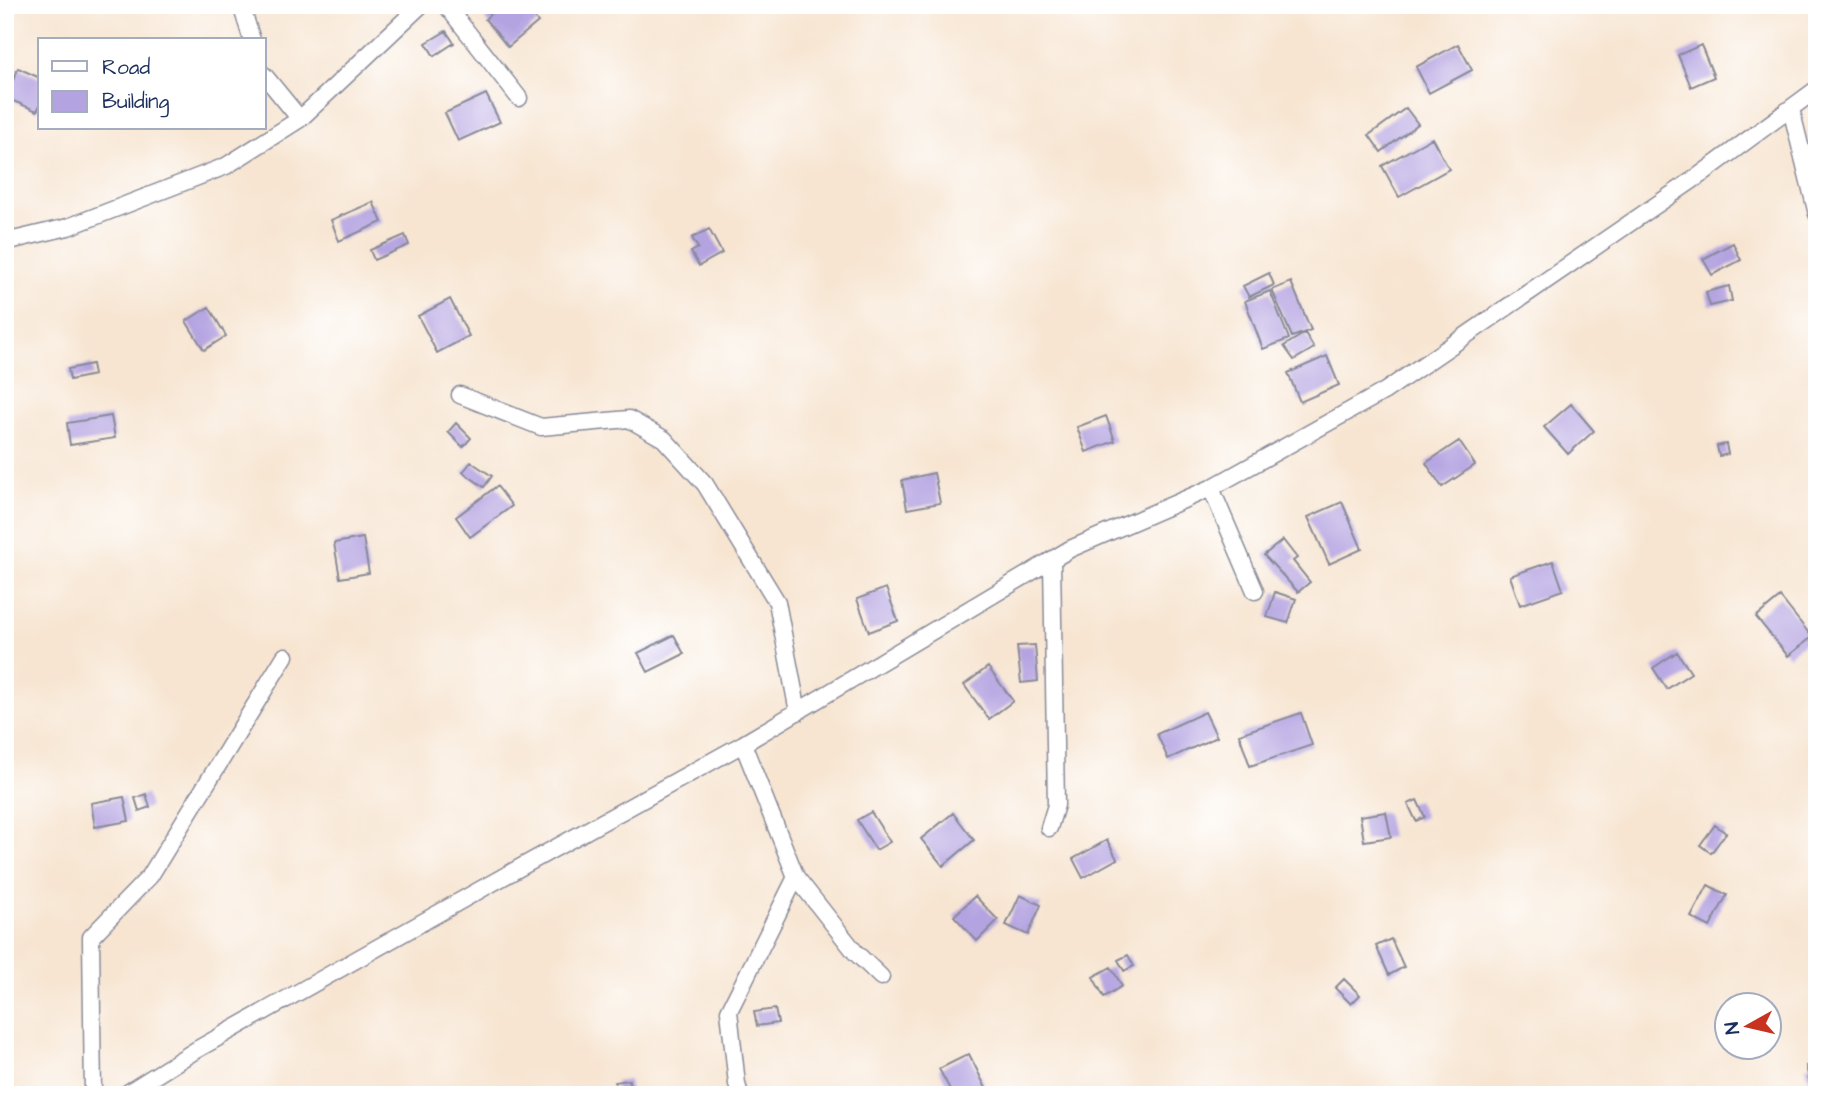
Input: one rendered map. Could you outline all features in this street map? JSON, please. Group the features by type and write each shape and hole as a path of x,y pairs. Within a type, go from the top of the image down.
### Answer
{"street":[{"path":"241,5 251,38"},
{"path":"5,243 68,227 226,166 300,119 421,5"},
{"path":"446,5 519,98"},
{"path":"266,77 300,119"},
{"path":"124,1095 220,1036 743,744 1070,549 1211,488 1385,391 1700,175 1817,89"},
{"path":"1791,109 1817,214"},
{"path":"460,395 541,427 629,419 664,439 705,484 777,602 798,712"},
{"path":"1211,488 1255,591"},
{"path":"1049,828 1056,805 1052,560"},
{"path":"93,1095 91,937 150,876 285,656"},
{"path":"743,744 796,877 855,952 881,977"},
{"path":"740,1095 729,1011 796,877"}],"building":[{"path":"500,5 525,5 538,22 508,47 485,19"},
{"path":"446,31 454,43 434,56 426,43"},
{"path":"1458,44 1472,70 1429,93 1416,67"},
{"path":"1701,45 1714,77 1691,87 1678,55"},
{"path":"18,68 38,77 37,111 6,98"},
{"path":"486,94 500,122 458,141 445,113"},
{"path":"1406,108 1418,124 1381,152 1369,135"},
{"path":"1432,138 1449,169 1399,197 1382,166"},
{"path":"373,202 382,222 339,241 331,220"},
{"path":"709,229 722,253 699,266 691,252 698,248 692,238"},
{"path":"405,235 409,245 374,260 370,250"},
{"path":"1733,243 1741,260 1712,275 1703,259"},
{"path":"1269,273 1274,285 1249,297 1243,286"},
{"path":"1291,282 1311,330 1292,337 1272,290"},
{"path":"1729,286 1732,301 1710,306 1706,292"},
{"path":"1270,291 1289,339 1263,349 1245,301"},
{"path":"450,299 469,336 437,353 418,316"},
{"path":"209,307 226,336 204,350 186,321"},
{"path":"1305,333 1314,348 1294,360 1284,346"},
{"path":"1327,356 1339,385 1300,402 1288,373"},
{"path":"92,364 94,375 70,380 68,369"},
{"path":"1571,404 1594,431 1568,454 1544,427"},
{"path":"111,416 115,438 70,445 67,423"},
{"path":"1106,416 1115,441 1086,452 1077,427"},
{"path":"456,423 471,438 463,447 448,432"},
{"path":"1459,441 1475,465 1442,487 1426,463"},
{"path":"1726,444 1728,454 1719,456 1717,446"},
{"path":"471,462 492,476 484,487 463,472"},
{"path":"934,473 940,503 907,509 902,480"},
{"path":"497,486 512,506 470,537 456,517"},
{"path":"1342,502 1362,549 1329,564 1308,517"},
{"path":"363,538 369,573 340,578 334,543"},
{"path":"1283,540 1297,558 1293,561 1310,582 1298,592 1264,555"},
{"path":"1553,561 1563,590 1520,605 1510,576"},
{"path":"886,588 898,621 869,632 857,599"},
{"path":"1275,592 1296,599 1288,623 1267,617"},
{"path":"1780,597 1812,637 1788,656 1756,617"},
{"path":"674,635 684,654 648,672 638,653"},
{"path":"1035,645 1038,681 1021,683 1017,646"},
{"path":"1677,652 1691,673 1667,689 1653,668"},
{"path":"988,667 1013,701 989,719 964,685"},
{"path":"1205,712 1217,737 1168,759 1157,734"},
{"path":"1301,713 1312,745 1250,766 1239,734"},
{"path":"146,794 150,807 139,811 135,798"},
{"path":"124,797 129,821 95,827 91,803"},
{"path":"1417,800 1425,817 1416,821 1408,804"},
{"path":"871,812 890,842 876,850 857,820"},
{"path":"1386,812 1391,837 1364,841 1360,816"},
{"path":"953,813 974,840 943,866 921,839"},
{"path":"1715,825 1726,833 1711,853 1700,845"},
{"path":"1107,840 1117,859 1083,878 1073,859"},
{"path":"1708,885 1727,895 1710,927 1691,917"},
{"path":"1020,895 1041,905 1028,935 1006,925"},
{"path":"975,896 998,920 977,941 954,916"},
{"path":"1391,939 1404,967 1389,975 1376,946"},
{"path":"1128,955 1134,966 1124,971 1118,960"},
{"path":"1111,967 1122,986 1104,997 1093,977"},
{"path":"1344,979 1360,995 1351,1004 1335,988"},
{"path":"775,1009 778,1023 757,1026 754,1012"},
{"path":"969,1054 989,1094 987,1095 953,1095 939,1069"},
{"path":"1817,1063 1817,1087 1811,1088 1806,1066"},
{"path":"629,1080 631,1095 617,1095 615,1082"}]}
